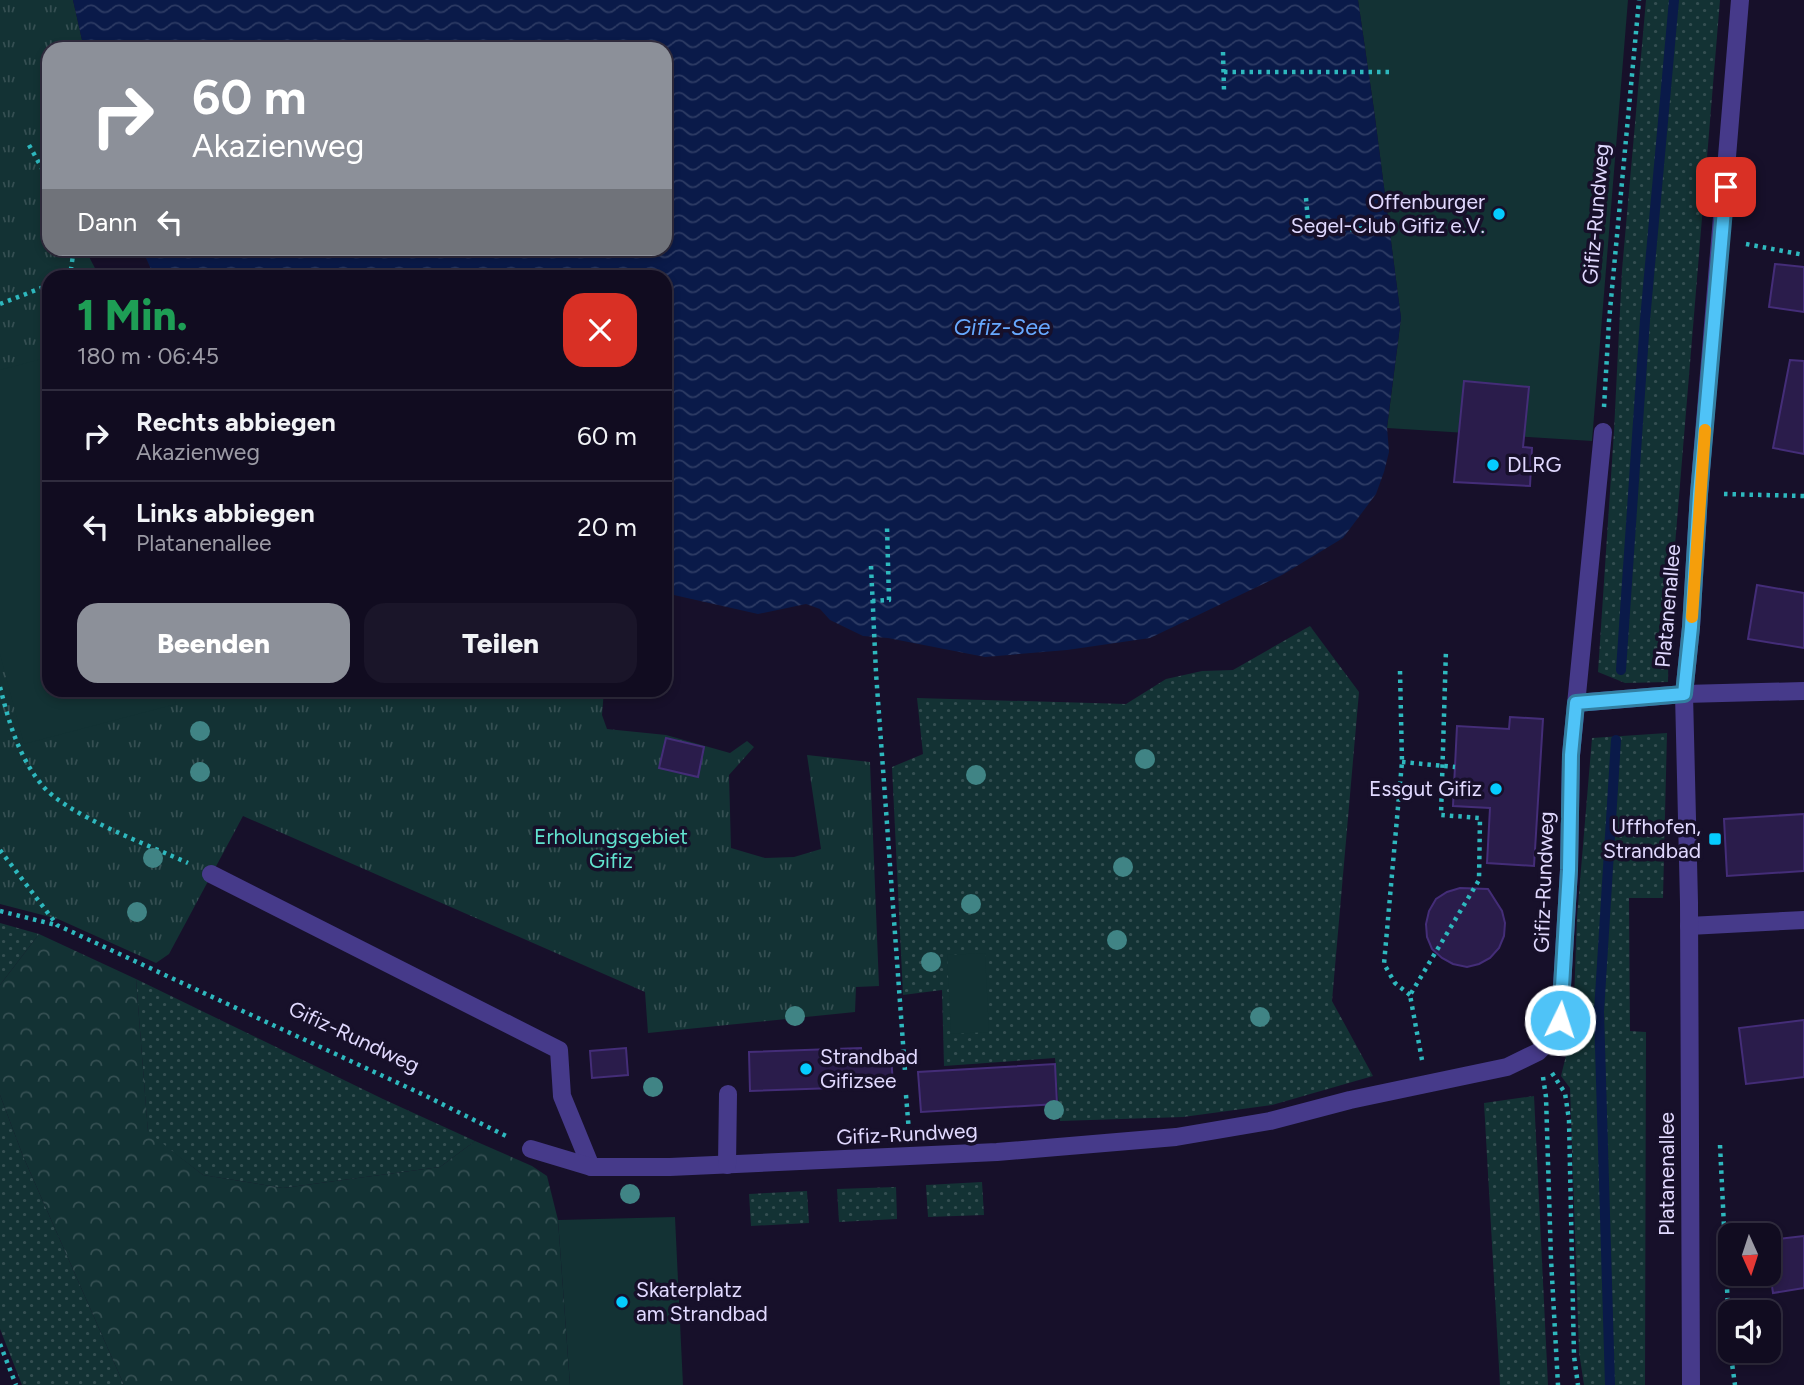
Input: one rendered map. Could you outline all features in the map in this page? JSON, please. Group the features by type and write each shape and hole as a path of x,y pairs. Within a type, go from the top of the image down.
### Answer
{"street":[{"name":"Platanenallee","path":"1691,1385 1689,926 1684,694 1740,0"},
{"name":"Gifiz-Rundweg","path":"531,1149 591,1167 727,1165 910,1157 1176,1137 1270,1121 1350,1100 1507,1067 1538,1052 1552,1038 1560,1020 1569,870 1571,755 1603,432"},
{"path":"1576,703 1684,694 1804,691"},
{"path":"211,874 559,1050 562,1096 591,1167"},
{"path":"1689,926 1804,920"},
{"path":"727,1165 728,1094"}],"path":[{"name":"Gifiz-Rundweg","path":"1603,432 1609,321 1639,0"},
{"path":"1223,52 1224,91"},
{"path":"1224,72 1391,72"},
{"path":"29,145 42,168"},
{"path":"1306,198 1309,233 1412,224"},
{"path":"1721,240 1804,255"},
{"path":"0,304 42,288"},
{"path":"1699,494 1804,496"},
{"path":"872,601 889,600 887,527"},
{"path":"871,566 905,1071"},
{"path":"1425,1086 1410,995 1479,880 1480,818 1441,815 1446,649"},
{"path":"1399,671 1402,762 1384,964 1395,983 1410,995"},
{"path":"0,687 14,736 43,787 77,812 211,874"},
{"path":"1402,762 1455,767"},
{"name":"Gifiz-Rundweg","path":"0,850 57,925 424,1095 531,1149"},
{"path":"0,911 57,925"},
{"path":"1538,1052 1546,1097 1558,1385"},
{"path":"1538,1052 1565,1093 1569,1120 1574,1356 1578,1385"},
{"path":"906,1095 910,1157"},
{"path":"0,1344 16,1385"}],"green space":[{"name":"Erholungsgebiet Gifiz","path":"0,0 73,0 82,42 42,42 42,256 89,256 96,270 42,270 42,697 603,697 602,715 607,729 666,735 730,753 747,741 754,747 729,775 731,848 765,858 794,857 821,849 807,755 870,762 879,986 856,987 855,1012 648,1033 645,992 243,816 169,954 156,963 58,919 0,904"},
{"name":"Offenburger Segel-Club Gifiz e.V.","path":"1358,0 1628,0 1592,441 1387,428 1401,318"},
{"path":"1646,0 1720,0 1669,618 1668,682 1625,683 1598,672 1622,270"},
{"path":"42,359 42,697 174,697 176,704 24,744 0,654 0,370"},
{"path":"1310,626 1359,692 1332,1001 1373,1076 1272,1105 1183,1117 1060,1121 1055,1058 944,1066 942,990 903,995 892,767 923,754 917,698 1126,704 1166,679 1202,671 1233,670"},
{"path":"1667,733 1663,898 1629,898 1630,1031 1646,1032 1645,1385 1584,1385 1579,1352 1570,1088 1561,1076 1573,1027 1577,917 1592,738"},
{"path":"0,923 39,934 0,985"},
{"path":"39,934 136,979 148,1132 203,1175 283,1188 440,1167 475,1141 532,1166 547,1176 558,1220 570,1385 124,1385 23,1156 0,1095 0,985"},
{"path":"985,953 989,1032 951,1034 947,955"},
{"path":"136,979 475,1141 440,1167 283,1188 203,1175 148,1133"},
{"path":"0,1095 23,1156 124,1385 22,1385 0,1329"},
{"path":"1534,1096 1548,1385 1500,1385 1484,1103"},
{"path":"982,1182 984,1215 928,1217 926,1185"},
{"path":"896,1187 897,1219 839,1222 837,1189"},
{"path":"807,1191 809,1223 751,1226 749,1194"},
{"name":"Skaterplatz am Strandbad","path":"675,1217 683,1385 570,1385 558,1220"}],"water":[{"name":"Gifiz-See","path":"73,0 1358,0 1401,318 1387,427 1389,452 1384,472 1376,494 1343,538 1282,575 1150,638 1067,650 985,657 888,638 863,636 830,620 820,609 806,604 758,614 672,595 672,270 151,270 145,256 672,256 672,42 82,42"}],"building":[{"path":"1775,264 1804,267 1804,312 1769,307"},
{"path":"1790,360 1804,361 1804,454 1773,448"},
{"path":"1464,381 1529,387 1523,447 1532,448 1530,486 1454,482"},
{"path":"1757,585 1804,593 1804,648 1748,639"},
{"name":"Essgut Gifiz","path":"1510,717 1543,719 1534,866 1487,863 1490,808 1453,806 1457,726 1509,729"},
{"path":"666,738 704,747 698,777 659,768"},
{"path":"1804,814 1804,871 1727,876 1724,819"},
{"path":"1460,888 1488,889 1502,911 1505,923 1499,948 1490,958 1467,967 1442,958 1432,949 1427,937 1429,911 1436,899"},
{"path":"1804,1020 1804,1077 1746,1084 1739,1028"},
{"path":"626,1048 628,1075 592,1078 590,1051"},
{"name":"Strandbad Gifizsee","path":"861,1048 862,1056 891,1054 893,1086 750,1091 749,1052"},
{"path":"1055,1064 1057,1104 921,1112 918,1072"},
{"path":"1804,1236 1804,1288 1773,1293 1772,1286 1782,1286 1782,1239"}],"waterway":[{"path":"1621,670 1645,320 1674,0"},
{"path":"1610,1385 1599,1012 1616,740"}],"slow traffic":[{"path":"1692,617 1705,430"}],"place":[{"name":"Offenburger Segel-Club Gifiz e.V.","path":"1499,214"},
{"name":"DLRG","path":"1493,465"},
{"name":"Essgut Gifiz","path":"1496,789"},
{"name":"Uffhofen, Strandbad","path":"1715,839"},
{"name":"Strandbad Gifizsee","path":"806,1069"},
{"name":"Skaterplatz am Strandbad","path":"622,1302"}],"route":[{"path":"1560,1020 1569,870 1571,755 1576,703 1684,694 1726,187"}]}
